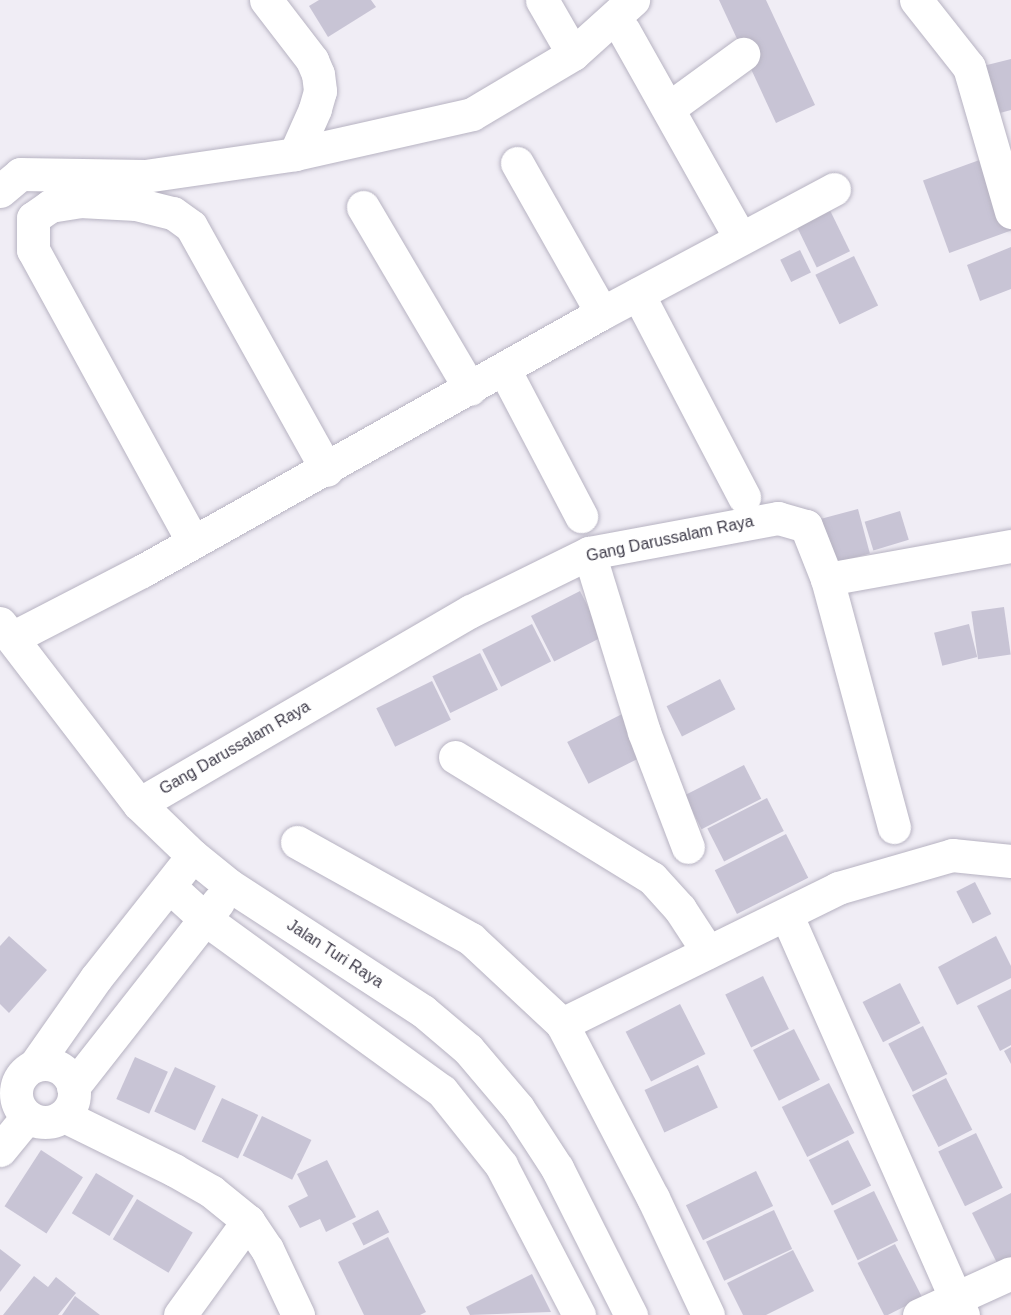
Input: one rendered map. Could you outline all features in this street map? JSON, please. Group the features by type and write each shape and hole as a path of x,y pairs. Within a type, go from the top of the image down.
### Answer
{"street":[{"path":"266,0 312,60 318,74 320,91 315,109 295,154"},
{"path":"542,0 573,54"},
{"path":"0,190 20,174 146,176 295,154 472,114 573,54 633,0"},
{"path":"916,0 969,67 1011,212"},
{"path":"624,31 740,238"},
{"path":"669,108 743,54"},
{"path":"517,163 602,313"},
{"path":"6,630 193,542 505,371 602,313 834,189"},
{"path":"193,542 33,250 33,219 50,206 80,201 136,204 173,213 191,226 327,470"},
{"path":"363,207 470,389"},
{"path":"638,294 744,497"},
{"path":"505,371 581,516"},
{"name":"Gang Darussalam Raya","path":"139,804 471,611 589,553 778,518 806,526 826,579 894,827"},
{"path":"826,579 1011,546"},
{"path":"589,553 641,721 688,847"},
{"name":"Jalan Turi Raya","path":"6,630 139,804 192,855 229,885 423,1011 468,1049 518,1108 557,1168 631,1315"},
{"path":"455,757 652,878 680,909 708,952"},
{"path":"297,842 471,939 562,1024 653,1198 708,1315"},
{"path":"562,1024 787,916 838,888 942,857 975,854 1011,861"},
{"path":"192,855 170,887 18,1069 15,1093 18,1106 27,1117 39,1123 69,1101 229,885"},
{"path":"170,887 206,919 442,1091 501,1165 579,1315"},
{"path":"787,916 959,1307"},
{"path":"18,1069 59,1067 69,1101 183,1175 248,1221 267,1250 298,1315"},
{"path":"0,1150 27,1117"},
{"path":"180,1315 248,1221"},
{"path":"919,1315 959,1307 1011,1273"}],"building":[{"path":"319,0 371,0 376,7 328,37 309,6"},
{"path":"719,0 766,0 815,105 776,123"},
{"path":"1011,59 1011,110 996,114 983,66"},
{"path":"985,158 1011,230 949,253 923,181"},
{"path":"825,200 850,251 817,267 792,216"},
{"path":"1011,247 1011,289 980,301 967,265"},
{"path":"800,250 811,272 791,282 780,260"},
{"path":"854,256 878,305 839,324 815,275"},
{"path":"858,509 870,553 832,564 820,519"},
{"path":"900,511 909,540 873,551 865,522"},
{"path":"580,591 603,636 554,661 531,616"},
{"path":"1004,607 1011,655 978,659 971,612"},
{"path":"532,624 551,661 501,687 482,649"},
{"path":"969,624 977,657 942,666 934,633"},
{"path":"480,653 498,690 450,713 432,676"},
{"path":"720,679 735,709 682,737 667,706"},
{"path":"432,681 451,720 395,747 376,708"},
{"path":"626,712 647,754 589,784 567,742"},
{"path":"744,765 761,799 702,829 684,795"},
{"path":"767,798 784,831 724,861 707,828"},
{"path":"786,834 808,878 737,914 715,870"},
{"path":"975,882 991,914 973,924 956,892"},
{"path":"9,936 47,970 9,1013 0,1004 0,946"},
{"path":"996,936 1011,966 1011,978 957,1005 938,967"},
{"path":"763,976 789,1029 751,1047 725,994"},
{"path":"900,983 920,1023 883,1042 863,1002"},
{"path":"1011,989 1011,1045 1000,1051 977,1006"},
{"path":"680,1004 705,1054 651,1082 626,1032"},
{"path":"923,1026 948,1074 913,1092 888,1044"},
{"path":"794,1029 820,1080 779,1101 753,1050"},
{"path":"1011,1047 1011,1064 1004,1051"},
{"path":"135,1057 168,1072 149,1114 116,1099"},
{"path":"698,1065 718,1108 664,1133 645,1090"},
{"path":"175,1067 216,1086 195,1130 154,1111"},
{"path":"946,1078 972,1130 938,1147 912,1095"},
{"path":"829,1083 854,1133 807,1157 782,1107"},
{"path":"222,1098 258,1115 238,1158 202,1142"},
{"path":"262,1116 311,1140 292,1180 243,1156"},
{"path":"976,1133 1003,1188 965,1206 938,1151"},
{"path":"848,1140 871,1185 832,1205 809,1160"},
{"path":"41,1150 83,1177 46,1233 5,1206"},
{"path":"327,1160 356,1217 326,1232 320,1219 300,1228 288,1206 308,1196 297,1174"},
{"path":"756,1171 773,1206 703,1240 686,1205"},
{"path":"96,1173 134,1196 110,1236 72,1213"},
{"path":"874,1191 898,1240 858,1260 834,1211"},
{"path":"1011,1193 1011,1259 998,1265 972,1213"},
{"path":"137,1199 193,1232 169,1273 113,1239"},
{"path":"378,1210 389,1232 364,1245 352,1223"},
{"path":"774,1210 792,1249 724,1281 706,1242"},
{"path":"388,1237 426,1312 420,1315 364,1315 338,1262"},
{"path":"895,1244 922,1297 884,1315 858,1263"},
{"path":"0,1249 21,1265 0,1292"},
{"path":"793,1250 814,1291 766,1315 743,1315 727,1283"},
{"path":"532,1274 551,1312 470,1315 466,1307"},
{"path":"34,1276 48,1287 56,1277 76,1293 58,1315 3,1315"},
{"path":"75,1296 100,1315 62,1315"}]}
